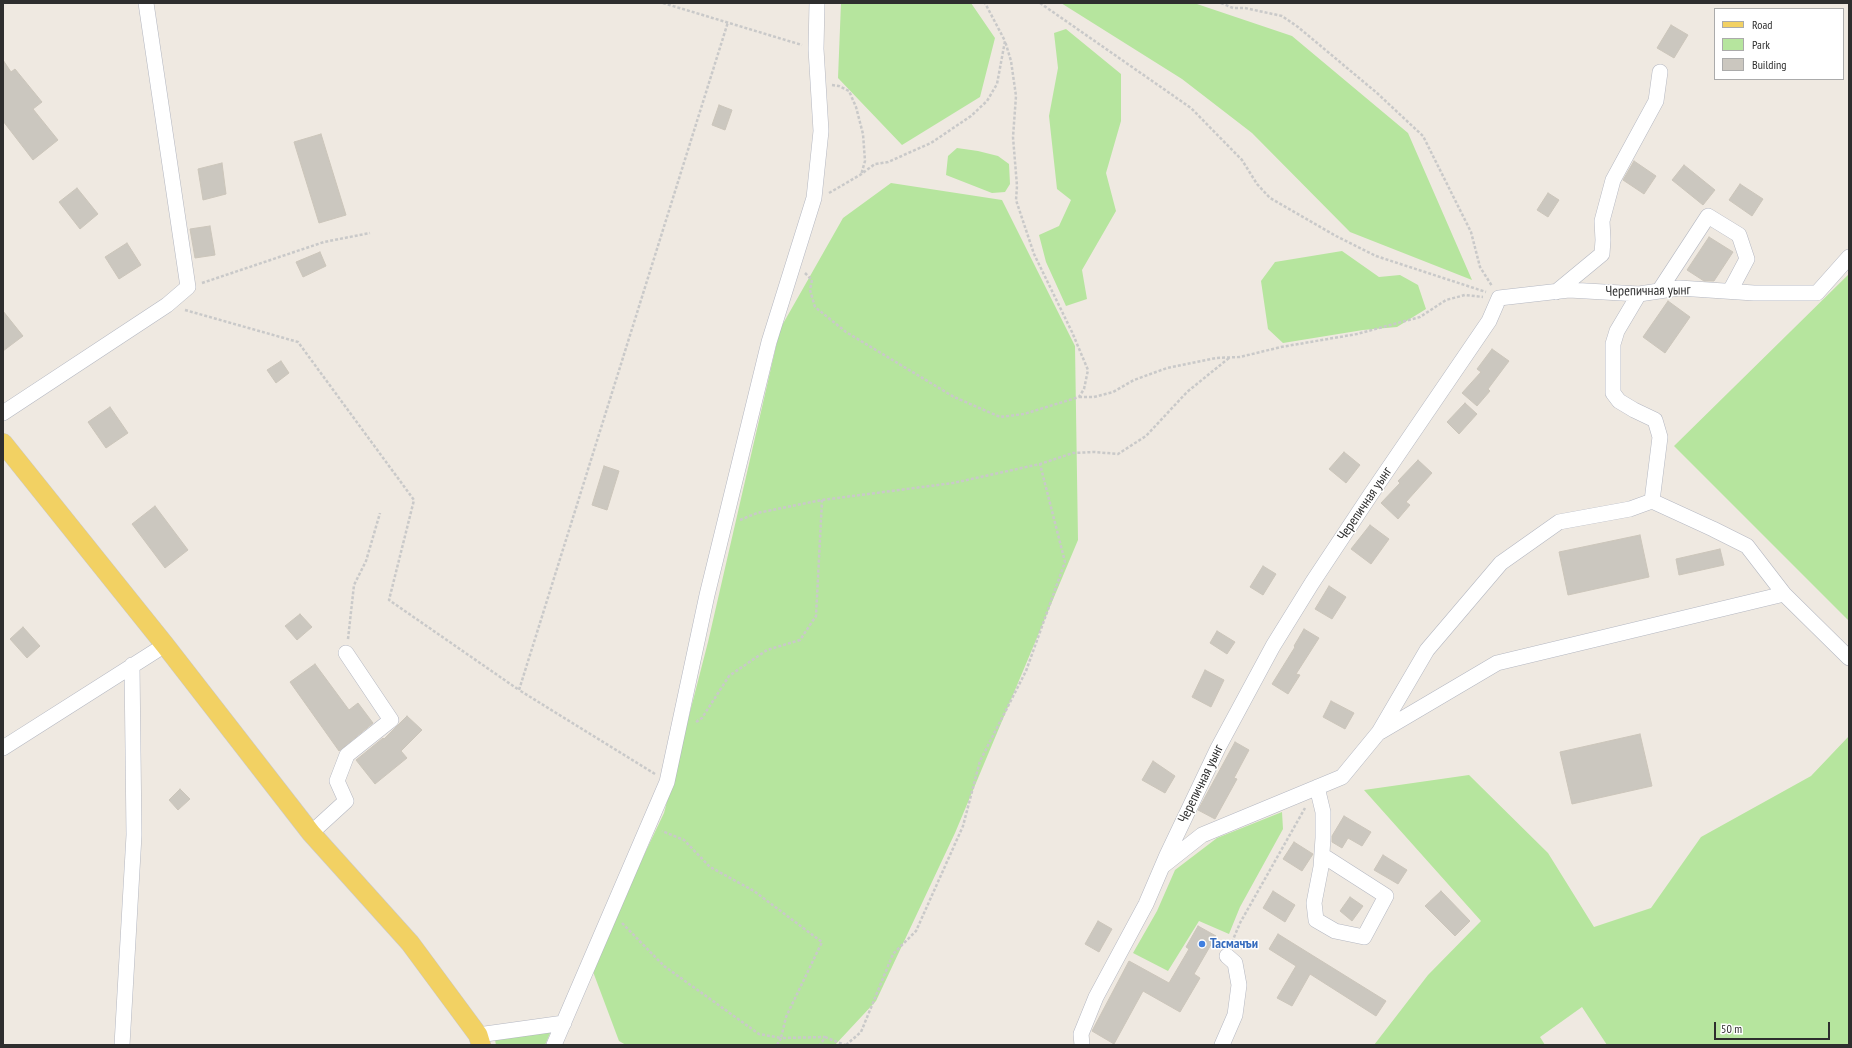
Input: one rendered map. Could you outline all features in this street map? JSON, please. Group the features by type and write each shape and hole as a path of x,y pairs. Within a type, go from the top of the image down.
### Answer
{"main road":[{"path":"3,443 165,645 311,834 410,943 480,1040"}],"street":[{"path":"3,413 167,305 188,287 146,3"},
{"path":"554,1045 611,911 650,825 667,782 707,595 769,342 814,198 821,131 816,49 817,3"},
{"path":"1556,292 1602,254 1602,222 1613,180 1656,101 1660,72"},
{"path":"1659,291 1708,216 1739,235 1747,260 1730,291"},
{"name":"Черепичная уынг","path":"1082,1045 1081,1034 1096,997 1146,904 1162,866 1218,748 1273,646 1371,494 1488,321 1499,298 1569,290 1639,294 1679,288 1730,291 1817,292 1849,257"},
{"path":"1639,294 1617,332 1613,344 1613,393 1619,401 1655,420 1660,437 1652,501"},
{"path":"1162,866 1202,835 1342,777 1379,732 1427,650 1501,562 1559,522 1630,509 1652,501 1713,528 1748,546 1784,594 1849,658"},
{"path":"1379,732 1497,663 1784,594"},
{"path":"3,748 165,645"},
{"path":"311,834 346,801 337,781 347,755 391,720 346,653"},
{"path":"122,1045 134,835 132,665"},
{"path":"1317,787 1323,812 1322,855 1314,904 1316,920 1335,931 1364,937 1386,896 1322,855"},
{"path":"1222,1045 1235,1015 1239,985 1235,963 1226,956"},
{"path":"480,1040 564,1023"}],"path":[{"path":"663,3 816,49"},
{"path":"985,3 1005,41 1011,61 1016,96 1013,137 1017,186 1016,200 1034,254 1072,332 1088,370 1084,389 1079,397"},
{"path":"1040,3 1191,108 1242,160 1257,184 1270,198 1336,236 1376,256 1480,289 1499,298"},
{"path":"1221,3 1233,8 1245,8 1282,16 1298,27 1377,93 1423,136 1471,232 1480,267 1499,298"},
{"path":"519,690 728,22"},
{"path":"814,198 833,192 875,164 888,162 931,143 971,116 987,101 997,84 1005,41"},
{"path":"818,83 839,86 849,91 856,107 863,134 865,162 860,175"},
{"path":"188,287 324,242 370,232"},
{"path":"793,265 802,270 812,280 810,290 815,307 846,332 954,397 1000,417 1024,414 1079,397 1094,397 1113,392 1134,380 1167,368 1216,358 1240,357 1281,347 1358,334 1420,317 1446,300 1465,296 1499,298"},
{"path":"167,305 298,342 414,500 389,600 519,690 667,782"},
{"path":"724,528 757,513 822,500 953,483 1040,464 1073,453 1095,452 1118,454 1146,436 1187,392 1229,358"},
{"path":"611,911 664,966 759,1034 781,1038 825,1037 845,1045 861,1032 893,954 916,931 963,826 980,761 1026,671 1064,562 1040,464"},
{"path":"677,735 702,718 729,676 767,650 800,640 816,616 822,500"},
{"path":"346,653 354,585 366,561 380,513"},
{"path":"1226,956 1240,923 1317,787"},
{"path":"650,825 684,840 710,867 754,891 822,942 786,1017 781,1038 777,1045"},
{"path":"820,1045 825,1037"}],"green space":[{"path":"841,3 971,3 995,38 980,97 902,145 838,78"},
{"path":"1061,3 1194,3 1292,36 1408,133 1472,280 1350,232 1252,133 1182,79"},
{"path":"1066,29 1121,74 1121,121 1106,173 1116,211 1082,270 1087,299 1066,306 1046,262 1039,235 1059,226 1071,200 1057,189 1049,116 1058,68 1054,33"},
{"path":"957,148 998,156 1009,164 1010,184 1005,192 992,193 946,175 948,156"},
{"path":"891,183 1002,200 1075,346 1078,540 955,833 876,1001 835,1045 626,1045 619,1041 592,969 614,918 664,813 708,642 780,329 843,218"},
{"path":"1342,251 1379,277 1400,275 1418,285 1426,309 1397,327 1363,330 1283,343 1268,329 1261,281 1275,262"},
{"path":"1849,274 1849,621 1674,446"},
{"path":"1849,736 1849,1045 1607,1045 1582,1007 1540,1037 1545,1045 1374,1045 1428,975 1481,921 1364,790 1469,775 1548,853 1594,927 1651,908 1701,837 1811,776"},
{"path":"1282,812 1283,829 1240,907 1229,934 1199,921 1168,971 1133,953 1157,911 1175,870 1217,838"},
{"path":"551,1031 545,1045 496,1045 495,1040"}],"building":[{"path":"1671,25 1688,35 1674,58 1657,48"},
{"path":"3,60 11,72 15,69 42,102 33,109 58,140 33,160 3,121"},
{"path":"719,105 732,110 725,130 712,125"},
{"path":"321,134 346,215 319,223 294,142"},
{"path":"1634,161 1656,176 1644,194 1623,180"},
{"path":"222,163 226,194 203,200 198,169"},
{"path":"1684,165 1715,190 1703,205 1672,180"},
{"path":"1740,184 1763,199 1752,216 1729,200"},
{"path":"77,188 98,214 80,229 59,202"},
{"path":"1548,193 1559,200 1548,217 1537,210"},
{"path":"210,226 215,255 195,258 190,229"},
{"path":"1709,237 1733,252 1714,281 1704,281 1687,270"},
{"path":"127,243 141,265 119,279 105,257"},
{"path":"320,252 326,266 303,277 296,262"},
{"path":"1668,301 1690,317 1665,353 1643,337"},
{"path":"3,311 23,336 3,351"},
{"path":"1492,349 1509,361 1488,389 1490,391 1477,406 1462,393 1481,372 1477,369"},
{"path":"281,361 289,373 276,383 267,370"},
{"path":"1465,403 1477,414 1459,434 1447,422"},
{"path":"110,407 128,433 106,448 88,422"},
{"path":"1344,452 1360,465 1346,483 1329,469"},
{"path":"1418,460 1432,473 1406,502 1410,505 1398,519 1381,503 1400,483 1398,481"},
{"path":"604,466 619,471 607,510 592,505"},
{"path":"155,506 188,550 165,568 132,524"},
{"path":"1370,525 1389,539 1371,564 1351,549"},
{"path":"1640,535 1649,577 1568,595 1559,552"},
{"path":"1720,549 1724,565 1679,575 1676,559"},
{"path":"1263,566 1276,574 1263,595 1250,587"},
{"path":"1329,586 1346,597 1332,619 1315,609"},
{"path":"300,614 312,627 297,640 285,626"},
{"path":"23,627 40,646 27,658 10,639"},
{"path":"1304,629 1319,638 1296,674 1300,675 1288,694 1272,684 1295,647 1294,646"},
{"path":"1217,631 1235,642 1227,654 1210,643"},
{"path":"315,664 349,710 358,703 373,723 339,751 290,682"},
{"path":"1205,670 1224,680 1211,707 1192,697"},
{"path":"1331,701 1354,713 1345,729 1323,717"},
{"path":"407,716 422,730 401,751 407,758 375,784 356,760 383,738 384,739"},
{"path":"1640,734 1652,786 1572,804 1560,752"},
{"path":"1235,742 1249,750 1234,778 1237,779 1215,819 1198,810"},
{"path":"1153,761 1175,776 1165,793 1142,780"},
{"path":"180,789 190,799 178,810 169,800"},
{"path":"1344,816 1371,832 1362,846 1348,838 1342,848 1332,842 1332,836"},
{"path":"1294,842 1313,854 1302,871 1283,859"},
{"path":"1383,855 1407,870 1398,884 1374,870"},
{"path":"1273,891 1295,905 1285,922 1263,908"},
{"path":"1441,891 1470,921 1455,936 1425,906"},
{"path":"1350,897 1363,906 1352,921 1340,911"},
{"path":"1098,921 1112,929 1099,952 1085,944"},
{"path":"1198,926 1216,936 1194,974 1200,978 1180,1012 1143,991 1114,1044 1092,1031 1129,961 1169,983 1189,949 1186,947"},
{"path":"1278,934 1386,1001 1376,1016 1310,974 1292,1006 1277,998 1296,966 1269,949"}],"place":[{"name":"Тасмачъи","path":"1202,944"}]}
